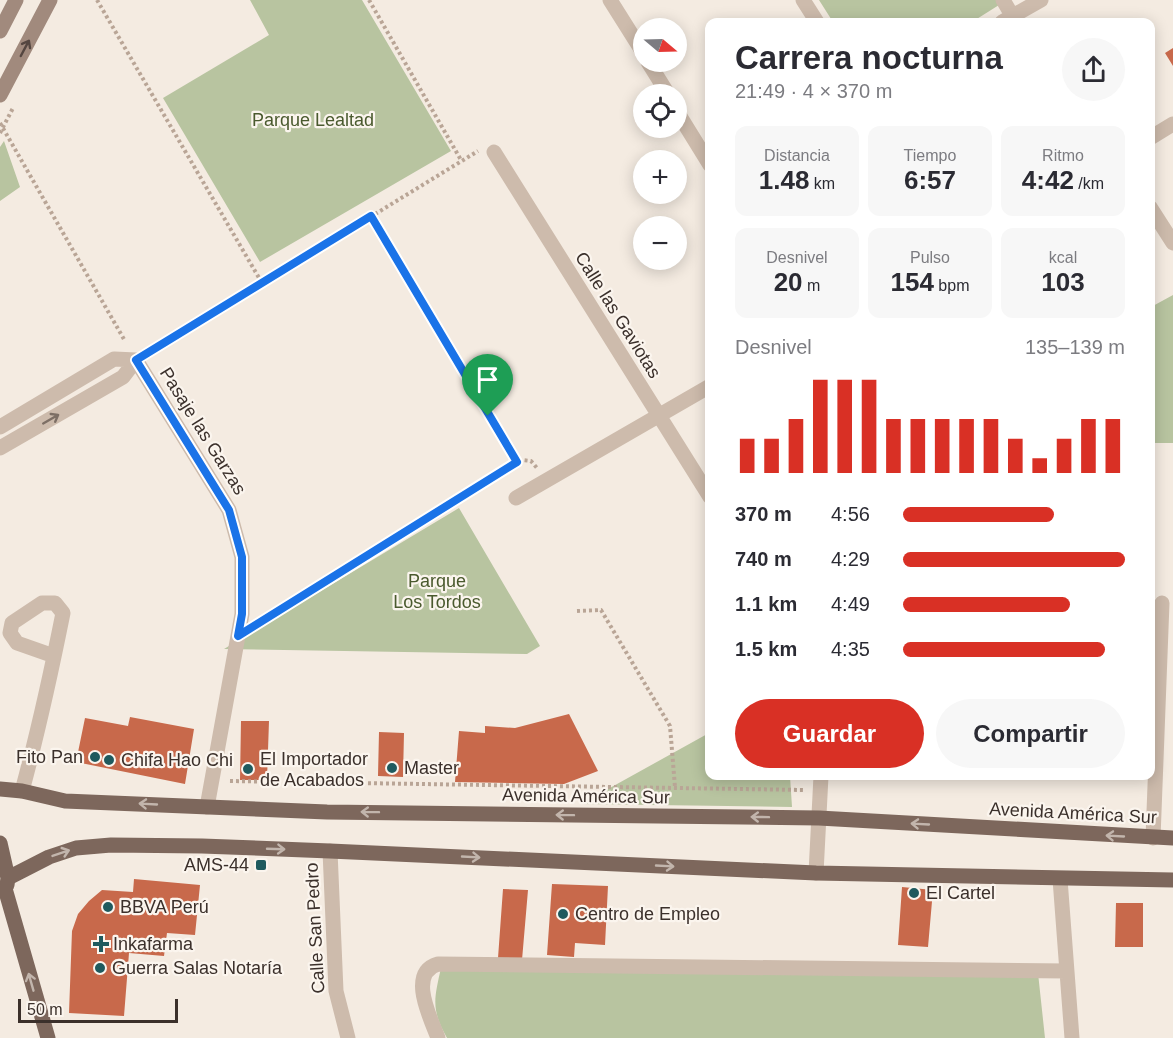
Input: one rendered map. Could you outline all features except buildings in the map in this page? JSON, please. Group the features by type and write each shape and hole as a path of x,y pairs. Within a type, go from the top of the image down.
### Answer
{"main road":[{"name":"Avenida América Sur","path":"0,789 22,791 65,801 207,807 327,812 819,818 1173,838"},
{"path":"0,843 7,885 48,1038"},
{"path":"0,908 7,885 49,857 76,848 111,845 330,851 816,873 1173,880"}],"street":[{"path":"0,31 16,0"},
{"path":"0,95 50,0"},
{"path":"610,0 633,37"},
{"path":"803,0 814,18"},
{"path":"1003,0 1008,18"},
{"path":"1011,18 1041,0"},
{"path":"1155,135 1173,124"},
{"path":"687,128 705,157"},
{"name":"Calle las Gaviotas","path":"494,152 705,489"},
{"path":"1155,215 1173,243"},
{"path":"0,427 114,359 136,360"},
{"path":"0,448 123,377 136,360"},
{"name":"Pasaje las Garzas","path":"136,360 229,510 242,557 242,614 207,807"},
{"path":"516,498 705,389"},
{"path":"1153,838 1162,603"},
{"path":"22,791 54,656"},
{"path":"816,873 820,783"},
{"name":"Calle San Pedro","path":"330,851 336,991 348,1038"},
{"path":"1060,879 1072,1038"},
{"path":"438,1038 423,999 422,985 425,974 432,966 438,964 1067,971"}],"path":[{"path":"97,0 262,283"},
{"path":"369,0 461,160"},
{"path":"0,123 136,360 461,160 477,151 494,152"},
{"path":"371,216 517,462"},
{"path":"238,636 517,462 531,461 546,481"},
{"path":"577,611 601,610 670,726 675,787"},
{"path":"211,781 675,787 820,783"}],"green space":[{"name":"Parque Lealtad","path":"250,0 362,0 451,151 260,262 163,98 269,35"},
{"path":"819,0 997,0 999,5 978,18 830,18"},
{"path":"4,141 20,187 0,201 0,147"},
{"path":"1173,295 1173,443 1155,443 1155,305"},
{"name":"Parque Los Tordos","path":"459,508 540,646 527,654 224,649"},
{"path":"705,735 705,780 790,780 792,807 581,804"},
{"path":"441,968 1038,973 1045,1038 447,1038 438,1020 435,1004"}],"place":[{"name":"Fito Pan","path":"95,757"},
{"name":"Chifa Hao Chi","path":"109,760"},
{"name":"Master","path":"392,768"},
{"name":"El Importador de Acabados","path":"248,769"},
{"name":"AMS-44","path":"261,865"},
{"name":"El Cartel","path":"914,893"},
{"name":"BBVA Perú","path":"108,907"},
{"name":"Centro de Empleo","path":"563,914"},
{"name":"Inkafarma","path":"101,944"},
{"name":"Guerra Salas Notaría","path":"100,968"}],"route":[{"path":"371,216 488,416 517,462 238,636 242,614 242,557 229,510 136,360 371,216"}]}
